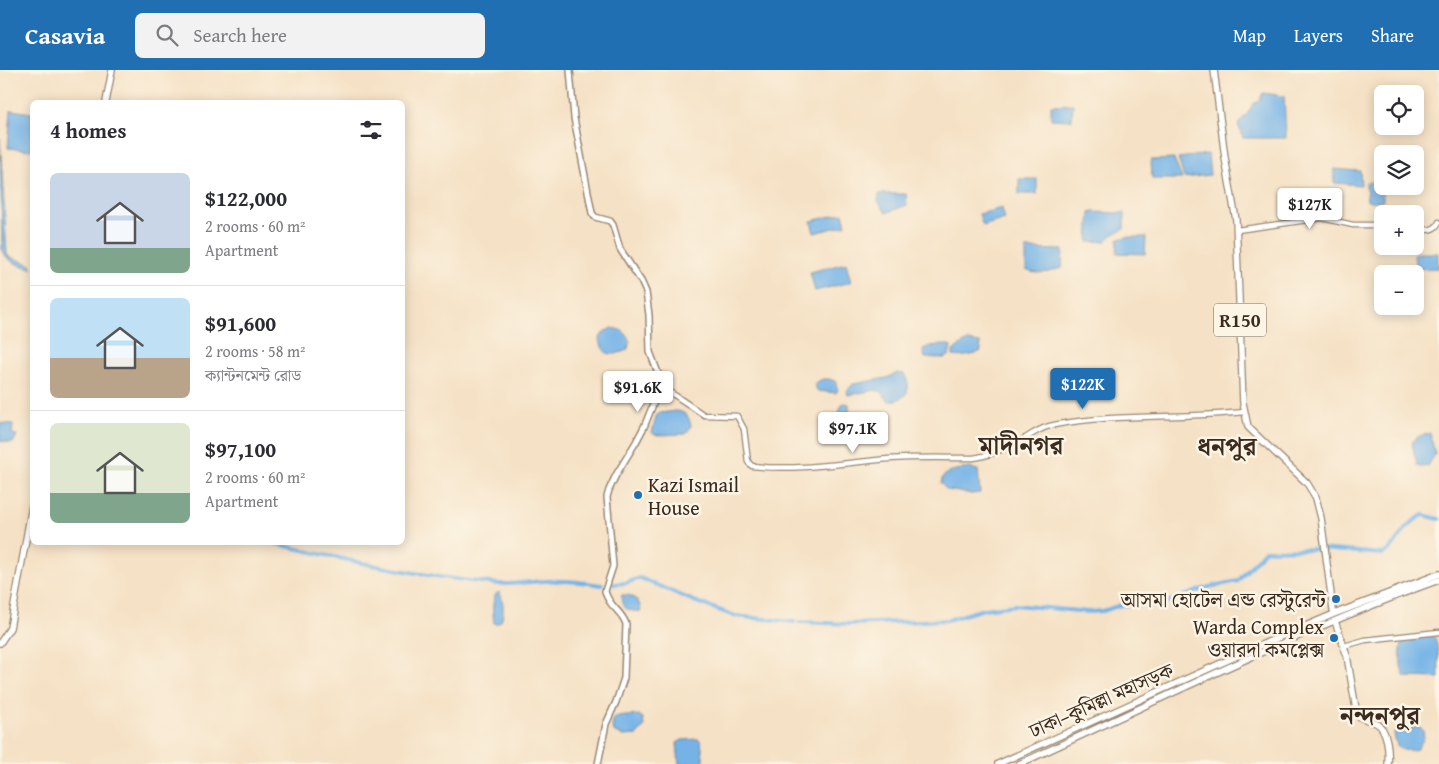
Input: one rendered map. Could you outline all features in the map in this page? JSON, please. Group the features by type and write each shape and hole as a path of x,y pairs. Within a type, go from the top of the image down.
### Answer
{"main road":[{"path":"106,100 112,70"},
{"path":"570,70 574,118 592,213 595,217 610,221 613,225 620,249 646,292 650,352 661,386 661,392 654,402 644,427 616,475 607,497 613,566 605,592 611,605 623,616 626,624 624,678 606,724 598,764"},
{"name":"R150","path":"1214,70 1237,230 1244,412 1248,427 1253,433 1312,490 1319,506 1333,610"},
{"path":"0,643 10,628 30,517"},
{"path":"1019,764 1262,648 1439,574"},
{"path":"1397,593 1439,580"},
{"path":"1392,587 1397,593 1396,599 1266,653 1262,648 1261,642 1333,610 1392,587"},
{"path":"1336,624 1344,646 1358,715 1360,718 1376,723 1382,728 1387,744 1388,764"},
{"name":"ঢাকা–কুমিল্লা মহাসড়ক","path":"998,764 1262,648"}],"street":[{"path":"1237,230 1322,218 1354,225 1374,225"},
{"path":"1424,229 1433,229 1437,227 1439,222"},
{"path":"661,386 704,415 736,416 744,429 748,462 752,466 784,468 855,464 890,459 984,457 1021,440 1034,431 1051,425 1087,420 1244,412"},
{"path":"1344,646 1365,640 1439,632"}],"water":[{"path":"1263,93 1284,96 1286,138 1243,138 1238,124 1253,104 1259,101"},
{"path":"1073,104 1072,120 1051,119 1051,105"},
{"path":"11,110 30,113 30,150 8,148"},
{"path":"0,138 7,254 30,264 30,268 11,261 2,249"},
{"path":"1208,154 1210,175 1184,178 1178,158"},
{"path":"1174,159 1182,179 1152,179 1151,160"},
{"path":"1334,169 1360,171 1361,185 1334,183"},
{"path":"1019,179 1037,179 1037,194 1019,194"},
{"path":"1366,182 1374,182 1374,195 1383,195 1383,201 1367,201"},
{"path":"879,194 906,194 907,205 886,213 878,201"},
{"path":"1002,208 1005,219 983,226 979,214"},
{"path":"1090,212 1125,213 1124,229 1112,235 1106,241 1088,242"},
{"path":"843,213 846,225 814,233 811,221"},
{"path":"1146,237 1145,254 1117,253 1118,239"},
{"path":"1026,249 1063,250 1062,268 1040,273 1026,270"},
{"path":"1438,253 1438,268 1424,269 1424,265 1415,265 1414,255"},
{"path":"846,263 851,282 815,291 810,272"},
{"path":"612,328 626,334 630,343 627,350 616,354 605,352 600,338 604,332"},
{"path":"968,341 980,343 981,351 967,356 953,356 953,351"},
{"path":"939,345 950,345 949,356 944,358 925,358 923,349"},
{"path":"897,373 904,374 908,385 906,394 899,399 888,401 882,392 876,390 848,395 847,391 853,384 887,378"},
{"path":"823,379 835,381 838,390 836,393 818,391 815,383"},
{"path":"842,404 849,404 850,426 830,430 830,424 838,415"},
{"path":"676,411 685,414 689,420 691,426 686,434 658,435 652,433 656,416 659,413"},
{"path":"0,423 13,424 12,434 17,435 13,443 0,441"},
{"path":"1430,433 1435,454 1428,466 1420,467 1417,465 1412,443 1416,437"},
{"path":"970,468 978,470 980,493 971,494 947,490 941,484 944,475 947,473"},
{"path":"497,593 500,593 501,596 503,611 501,621 496,624 494,623 493,608"},
{"path":"622,595 635,598 641,611 633,611 626,608 622,603"},
{"path":"1433,635 1438,648 1439,678 1405,677 1400,656 1402,642 1407,638"},
{"path":"639,715 643,718 644,727 637,735 623,736 615,733 612,727 613,720 616,717"},
{"path":"1420,727 1423,730 1424,738 1417,749 1403,750 1398,746 1394,733 1397,729"},
{"path":"699,739 704,764 679,764 677,743 682,740"}],"waterway":[{"path":"799,622 850,624 947,620 984,609 1015,605 1089,612 1103,611 1121,605 1159,605 1209,587 1238,581 1265,550 1320,549 1383,554 1389,550 1416,519 1423,515 1439,519"},
{"path":"282,545 383,567 470,581 505,584 559,581 602,585"},
{"path":"614,584 626,583 640,578 735,616 794,622"}],"place":[{"name":"Kazi Ismail House","path":"638,495"},
{"name":"আসমা হোটেল এন্ড রেস্টুরেন্ট","path":"1336,599"},
{"name":"Warda Complex ওয়ারদা কমপ্লেক্স","path":"1334,638"}],"district":[{"name":"মাদীনগর","path":"1021,445"},
{"name":"ধনপুর","path":"1227,446"},
{"name":"নন্দনপুর","path":"1380,715"}]}
